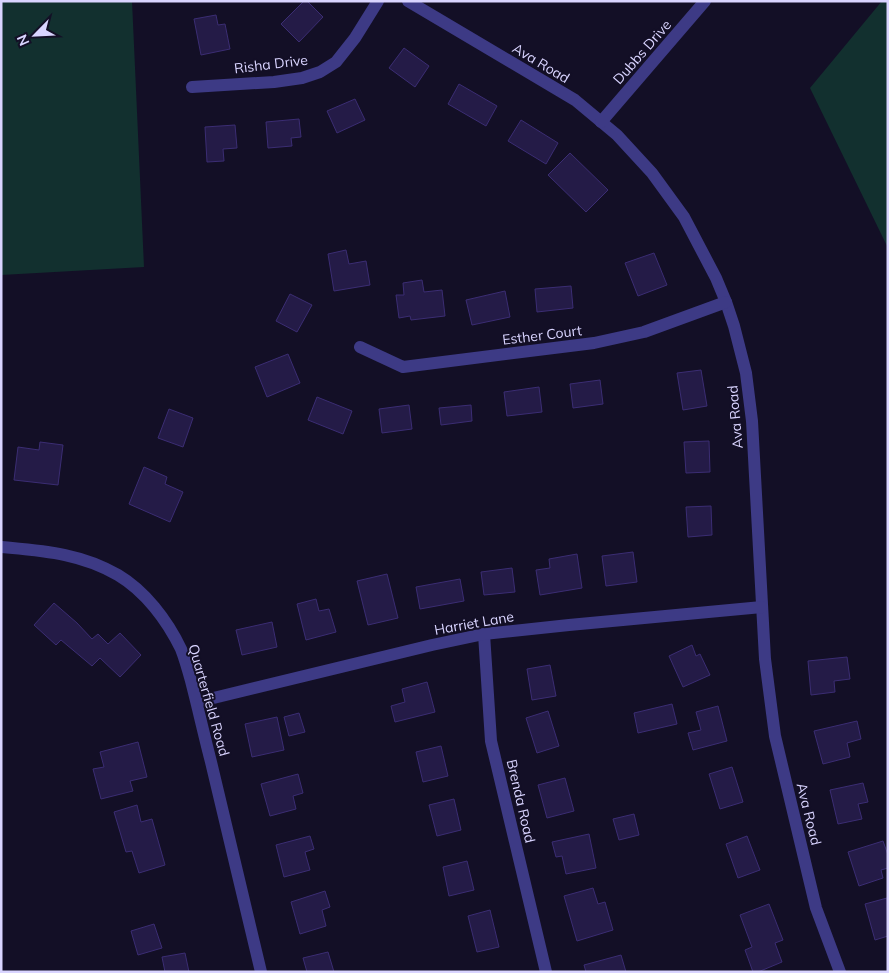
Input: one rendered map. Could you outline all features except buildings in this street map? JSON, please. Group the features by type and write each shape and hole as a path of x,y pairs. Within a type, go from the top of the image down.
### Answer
{"street":[{"name":"Risha Drive","path":"192,87 274,82 302,78 320,72 336,62 355,38 378,1"},
{"name":"Ava Road","path":"408,1 575,100 618,135 652,173 684,217 716,278 734,326 746,373 752,421 765,659 775,736 816,908 840,972"},
{"name":"Dubbs Drive","path":"601,122 705,1"},
{"name":"Esther Court","path":"360,348 403,367 594,344 644,332 726,302"},
{"name":"Quarterfield Road","path":"1,547 52,551 93,562 119,576 142,594 163,618 173,634 182,651 197,702 261,972"},
{"name":"Harriet Lane","path":"197,702 484,634 762,607"},
{"name":"Brenda Road","path":"484,634 491,741 546,972"}],"green space":[{"path":"1,1 132,1 144,267 1,275"},
{"path":"882,1 888,1 888,248 810,88"}]}
